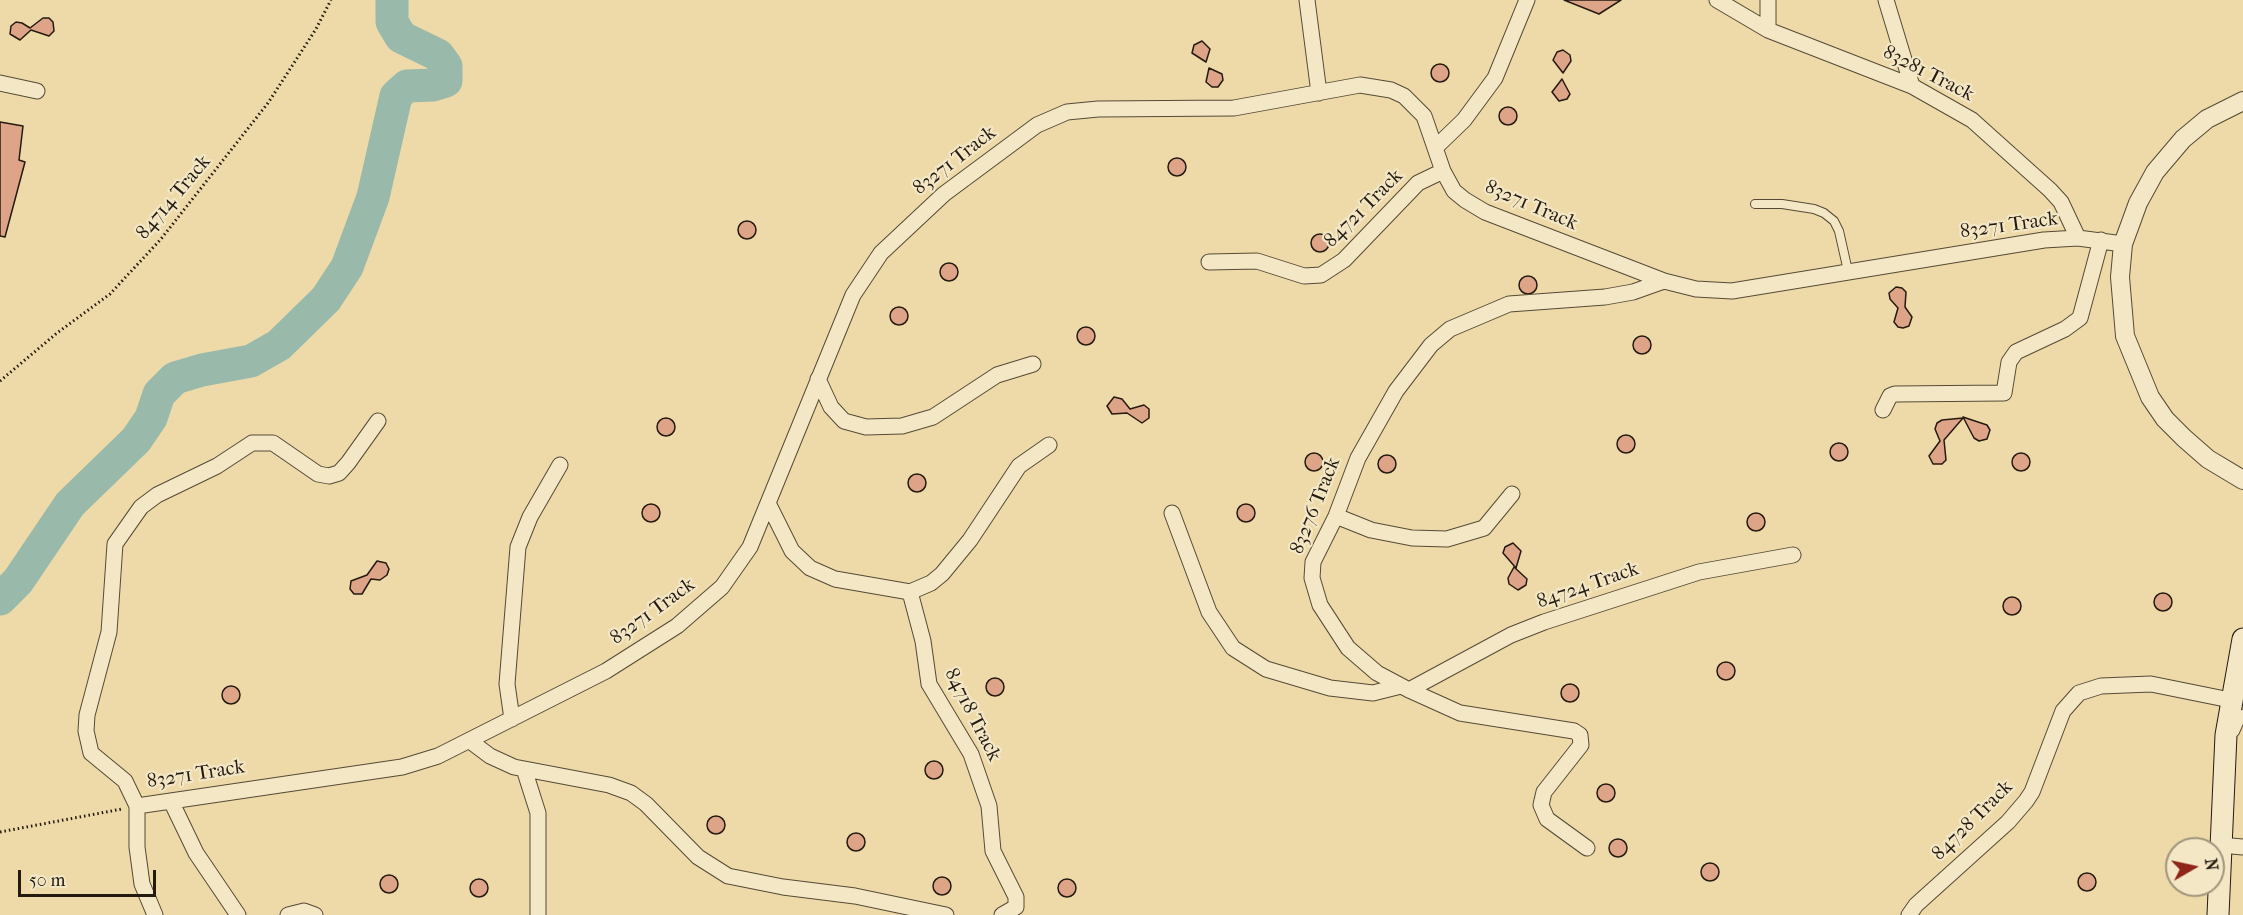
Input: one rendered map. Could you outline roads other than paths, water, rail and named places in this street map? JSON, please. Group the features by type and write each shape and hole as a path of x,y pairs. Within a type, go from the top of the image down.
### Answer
{"main road":[{"path":"2220,837 2225,745 2237,707 2243,639"},
{"path":"2218,915 2219,897"}],"street":[{"path":"1306,0 1319,93"},
{"path":"1436,147 1464,120 1495,78 1527,0"},
{"name":"83281 Track","path":"1718,0 1768,30 1912,86 1972,120 2028,168 2061,202 2078,238"},
{"path":"1768,0 1768,30"},
{"path":"1886,0 1912,86"},
{"path":"0,83 37,91"},
{"name":"83271 Track","path":"137,806 402,767 438,756 606,671 677,626 722,586 750,547 853,295 881,253 944,194 1036,125 1067,112 1080,109 1234,108 1360,85 1391,90 1404,96 1424,116 1443,171 1454,191 1485,212 1664,281 1696,289 1732,291 2010,244 2078,238 2123,244"},
{"path":"2243,101 2207,119 2163,162 2138,203 2123,244 2120,300 2125,336 2150,397 2165,419 2208,459 2243,480"},
{"name":"84721 Track","path":"1209,261 1257,261 1304,276 1321,275 1344,260 1418,183 1443,171"},
{"path":"1883,410 1890,396 1895,394 2004,393 2009,362 2016,352 2065,329 2080,318 2101,240"},
{"name":"83276 Track","path":"1587,848 1547,819 1541,806 1544,792 1581,745 1577,732 1472,716 1405,688 1361,661 1336,633 1315,592 1312,578 1313,562 1336,516 1358,458 1396,392 1431,345 1450,329 1509,304 1605,297 1633,292 1664,281"},
{"path":"818,379 837,416 855,426 902,426 933,417 997,375 1033,364"},
{"path":"155,915 142,884 137,847 137,806 125,781 91,753 86,731 87,715 108,640 115,544 141,507 157,495 217,466 252,443 273,443 318,474 339,473 378,421"},
{"path":"769,505 792,551 810,568 835,579 910,592 931,583 942,574 970,540 1018,466 1049,445"},
{"path":"512,719 507,684 518,547 530,517 560,465"},
{"path":"1336,516 1371,530 1412,538 1447,539 1484,528 1512,494"},
{"name":"84724 Track","path":"1172,513 1209,612 1233,648 1266,669 1330,688 1373,693 1405,688 1511,635 1545,622 1699,572 1793,555"},
{"name":"84718 Track","path":"910,592 923,642 929,684 971,754 989,806 993,851 1016,897 1016,907 1002,915"},
{"name":"84728 Track","path":"1909,915 1916,905 2008,822 2026,801 2032,792 2063,711 2079,693 2100,686 2151,684 2237,707"},
{"path":"470,741 490,756 524,769 609,785 631,793 646,804 698,857 728,876 783,887 855,896 946,915"},
{"path":"524,769 538,813 538,915"},
{"path":"171,801 196,853 238,915"},
{"path":"2225,845 2243,847"},
{"path":"288,915 304,911 315,915"}],"lane":[{"path":"1755,204 1782,204 1814,209 1824,213 1834,221 1839,231 1848,271"}],"waterway":[{"path":"0,599 18,581 70,504 136,440 151,418 159,394 175,378 202,370 251,361 279,345 326,299 347,267 373,197 396,96 407,86 433,85 446,81 446,66 438,55 401,37 392,22 392,0"}]}
